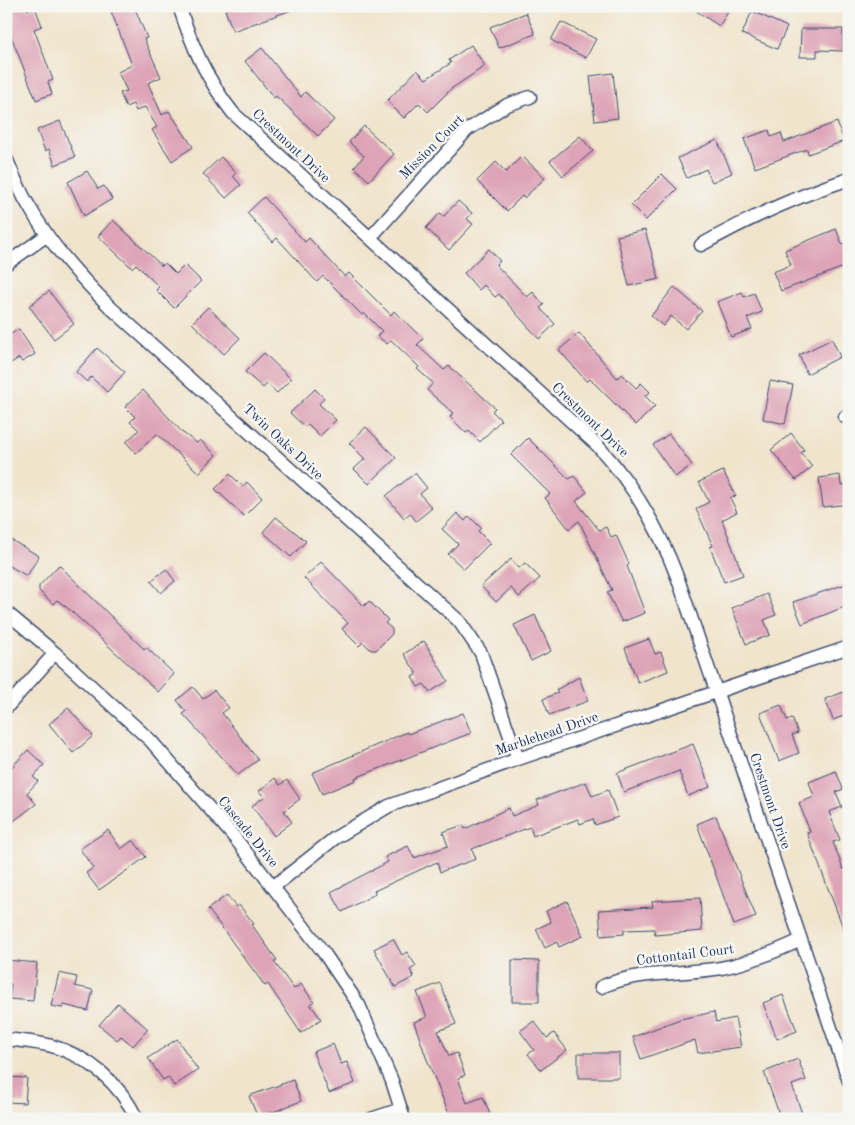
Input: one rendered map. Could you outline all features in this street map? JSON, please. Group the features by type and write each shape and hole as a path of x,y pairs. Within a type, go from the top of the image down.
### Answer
{"street":[{"name":"Crestmont Drive","path":"179,6 193,48 204,71 234,113 597,445 618,468 644,507 668,550 849,1081"},
{"name":"Mission Court","path":"370,238 467,130 507,105 530,97"},
{"name":"Twin Oaks Drive","path":"6,158 26,203 46,236 72,269 110,307 459,621 481,653 518,759"},
{"path":"701,245 764,212 804,194 849,179"},
{"path":"6,264 46,236"},
{"name":"Cascade Drive","path":"6,612 55,653 177,768 273,887 342,979 359,1005 392,1081 402,1114"},
{"name":"Marblehead Drive","path":"273,887 335,838 389,806 518,759 718,693 849,647"},
{"path":"6,708 55,653"},
{"name":"Cottontail Court","path":"601,987 634,975 720,968 740,964 768,955 801,940"},
{"path":"6,1039 52,1046 75,1056 100,1071 116,1085 137,1119"},
{"path":"371,1119 402,1114"}],"building":[{"path":"7,6 26,6 27,10 35,7 42,26 34,29 53,80 48,82 52,94 36,100 6,23 6,17 10,15"},
{"path":"109,6 134,6 147,38 144,39 161,77 148,83 162,115 169,111 193,147 172,161 152,130 157,127 145,107 136,111 133,104 126,107 120,93 127,91 118,72 132,65"},
{"path":"235,6 297,6 297,8 233,31 225,10"},
{"path":"689,6 732,6 719,26"},
{"path":"752,11 787,27 777,49 742,34"},
{"path":"526,13 535,34 499,48 490,27"},
{"path":"561,22 596,39 586,58 551,40"},
{"path":"801,29 843,29 843,51 817,50 817,57 800,57"},
{"path":"471,45 485,66 451,89 428,112 419,103 404,118 387,101 417,70 426,79 451,63 449,60"},
{"path":"262,48 301,97 305,92 334,120 318,136 276,96 274,98 245,61"},
{"path":"613,73 618,118 595,121 590,76"},
{"path":"60,121 75,157 55,165 49,149 45,151 37,130"},
{"path":"837,122 844,141 808,154 807,149 755,168 744,139 769,130 771,137 781,133 784,142"},
{"path":"364,126 394,154 369,181 354,167 364,156 349,142"},
{"path":"580,136 593,151 563,176 550,161"},
{"path":"717,140 732,173 712,182 706,169 687,178 678,158"},
{"path":"522,156 545,178 507,211 477,181 496,162 506,172"},
{"path":"221,157 236,173 233,176 241,185 226,198 203,174"},
{"path":"87,171 98,189 104,186 112,199 84,216 68,182"},
{"path":"662,174 677,189 646,220 631,205"},
{"path":"264,197 305,242 309,238 345,277 349,273 391,315 394,311 423,339 417,345 444,370 449,366 495,408 492,411 501,420 480,442 469,431 466,433 450,417 453,413 427,390 433,383 417,369 419,367 391,340 387,344 377,336 382,331 364,313 362,315 323,276 317,282 277,238 273,242 247,213"},
{"path":"458,201 472,213 467,219 473,224 449,250 426,228 440,213 444,216"},
{"path":"113,220 162,266 165,263 176,274 185,265 201,281 174,308 156,290 159,287 136,264 132,268 98,236"},
{"path":"836,229 842,244 849,241 849,265 781,291 773,272 791,265 785,250"},
{"path":"645,230 659,279 629,286 617,236"},
{"path":"489,249 500,261 496,265 527,297 533,292 544,305 540,308 555,324 539,339 499,294 495,297 484,285 479,290 464,273"},
{"path":"674,287 702,311 686,329 671,316 663,326 651,316"},
{"path":"49,291 74,324 54,339 29,306"},
{"path":"742,292 744,297 754,293 762,312 747,318 752,329 731,337 717,302"},
{"path":"208,307 240,338 224,354 192,323"},
{"path":"19,329 35,354 22,362 19,358 6,366 6,337"},
{"path":"579,333 617,378 622,374 636,388 641,383 650,392 645,396 655,406 636,425 590,379 587,382 559,350"},
{"path":"832,339 840,357 807,374 799,355"},
{"path":"97,348 125,372 107,392 91,377 87,382 76,372"},
{"path":"264,353 291,379 277,393 267,384 263,388 245,372"},
{"path":"770,381 793,385 785,424 763,419"},
{"path":"315,389 324,398 319,404 336,420 320,436 308,424 305,427 290,413"},
{"path":"143,390 183,433 197,443 200,440 216,455 199,473 157,434 136,453 126,442 139,430 130,422 135,417 125,407"},
{"path":"366,427 396,458 369,484 354,469 365,459 349,443"},
{"path":"791,433 804,450 801,453 812,467 796,480 771,450"},
{"path":"669,434 692,465 675,477 653,445"},
{"path":"528,438 569,479 574,476 587,492 576,501 599,530 606,527 611,537 616,535 629,564 627,566 645,613 622,622 607,592 612,590 579,521 569,529 545,498 550,494 511,455"},
{"path":"723,471 736,496 730,498 737,512 722,520 743,575 724,582 710,547 713,546 696,509 709,502 699,482"},
{"path":"415,473 427,488 420,494 432,508 416,521 410,513 404,518 386,496"},
{"path":"230,474 243,487 247,482 262,498 244,516 215,489"},
{"path":"840,475 841,485 849,485 849,504 823,507 819,478"},
{"path":"457,513 465,521 469,516 481,528 478,531 490,543 464,569 448,554 458,544 442,529"},
{"path":"276,517 306,541 291,557 263,532"},
{"path":"6,537 39,556 27,576 6,564"},
{"path":"511,559 519,568 525,563 540,578 519,597 511,588 496,602 481,586"},
{"path":"321,562 364,606 369,601 388,620 385,623 392,629 392,634 376,650 371,650 363,642 359,646 342,629 348,623 304,578"},
{"path":"59,565 144,649 146,647 174,674 158,692 70,610 57,600 53,604 39,591 39,586"},
{"path":"166,569 175,581 161,593 151,581"},
{"path":"849,583 849,605 802,624 793,602"},
{"path":"767,594 776,615 764,620 770,635 746,644 732,608"},
{"path":"535,615 551,651 531,661 514,625"},
{"path":"649,639 655,654 661,652 668,671 638,683 625,648"},
{"path":"424,641 448,681 430,692 424,684 418,687 412,677 417,674 404,654"},
{"path":"579,677 588,701 549,715 543,699 558,693 556,690"},
{"path":"193,687 203,699 214,690 229,708 222,713 258,760 238,775 183,714 186,712 177,700"},
{"path":"849,690 849,714 833,720 825,699"},
{"path":"781,705 787,720 792,718 798,733 792,735 799,753 779,761 760,713"},
{"path":"68,708 93,736 73,753 49,724"},
{"path":"463,713 471,733 355,778 356,780 322,794 312,773 407,732 408,734"},
{"path":"693,744 710,787 688,796 679,771 624,792 617,773"},
{"path":"28,750 44,765 33,777 38,781 27,793 36,804 6,827 6,773"},
{"path":"836,771 843,789 836,792 842,807 829,812 840,840 833,842 843,869 849,867 847,938 807,833 810,832 799,803 814,797 809,782"},
{"path":"275,778 280,785 287,780 300,799 284,811 292,822 274,836 252,806 264,797 259,791"},
{"path":"586,782 592,796 608,790 618,817 595,825 593,819 580,824 578,819 533,836 530,827 472,849 476,859 440,872 437,862 374,891 375,894 342,912 331,892 388,862 385,857 408,846 414,858 448,846 443,832 463,825 465,829 509,808 512,816 539,805 537,800"},
{"path":"716,816 756,917 734,925 697,824"},
{"path":"108,830 121,849 133,840 146,857 99,890 86,873 93,868 80,849"},
{"path":"227,895 236,907 239,905 254,924 252,925 277,960 274,962 294,989 301,984 314,1002 310,1004 321,1019 301,1033 268,984 265,986 208,909"},
{"path":"700,898 702,931 655,935 654,929 624,930 624,934 601,936 599,910 653,907 652,901"},
{"path":"567,901 583,936 559,947 557,942 545,948 536,929 551,922 546,911"},
{"path":"393,939 402,955 407,952 416,966 410,970 414,977 395,987 374,949"},
{"path":"6,960 37,963 33,1001 9,999 11,984 6,984"},
{"path":"512,960 539,961 539,1002 512,1002"},
{"path":"59,973 77,977 75,986 93,990 88,1011 64,1005 63,1008 51,1006"},
{"path":"440,983 456,1024 438,1031 449,1056 457,1053 465,1075 458,1078 467,1103 483,1097 492,1119 451,1119 426,1057 414,1022 427,1017 417,992"},
{"path":"783,995 797,1031 777,1039 763,1003"},
{"path":"118,1003 148,1029 133,1046 121,1036 117,1040 99,1025"},
{"path":"714,1012 716,1022 735,1018 741,1047 698,1053 695,1040 641,1059 633,1037 680,1019"},
{"path":"534,1021 547,1038 554,1033 567,1050 541,1070 528,1054 534,1050 520,1031"},
{"path":"177,1039 198,1070 174,1086 168,1077 163,1080 148,1058"},
{"path":"333,1044 341,1064 347,1062 355,1083 329,1093 313,1052"},
{"path":"578,1053 619,1053 619,1078 578,1078"},
{"path":"798,1059 806,1080 792,1085 804,1119 781,1119 764,1072"},
{"path":"6,1077 27,1078 25,1103 6,1102"},
{"path":"293,1080 301,1101 258,1118 249,1096"}]}
